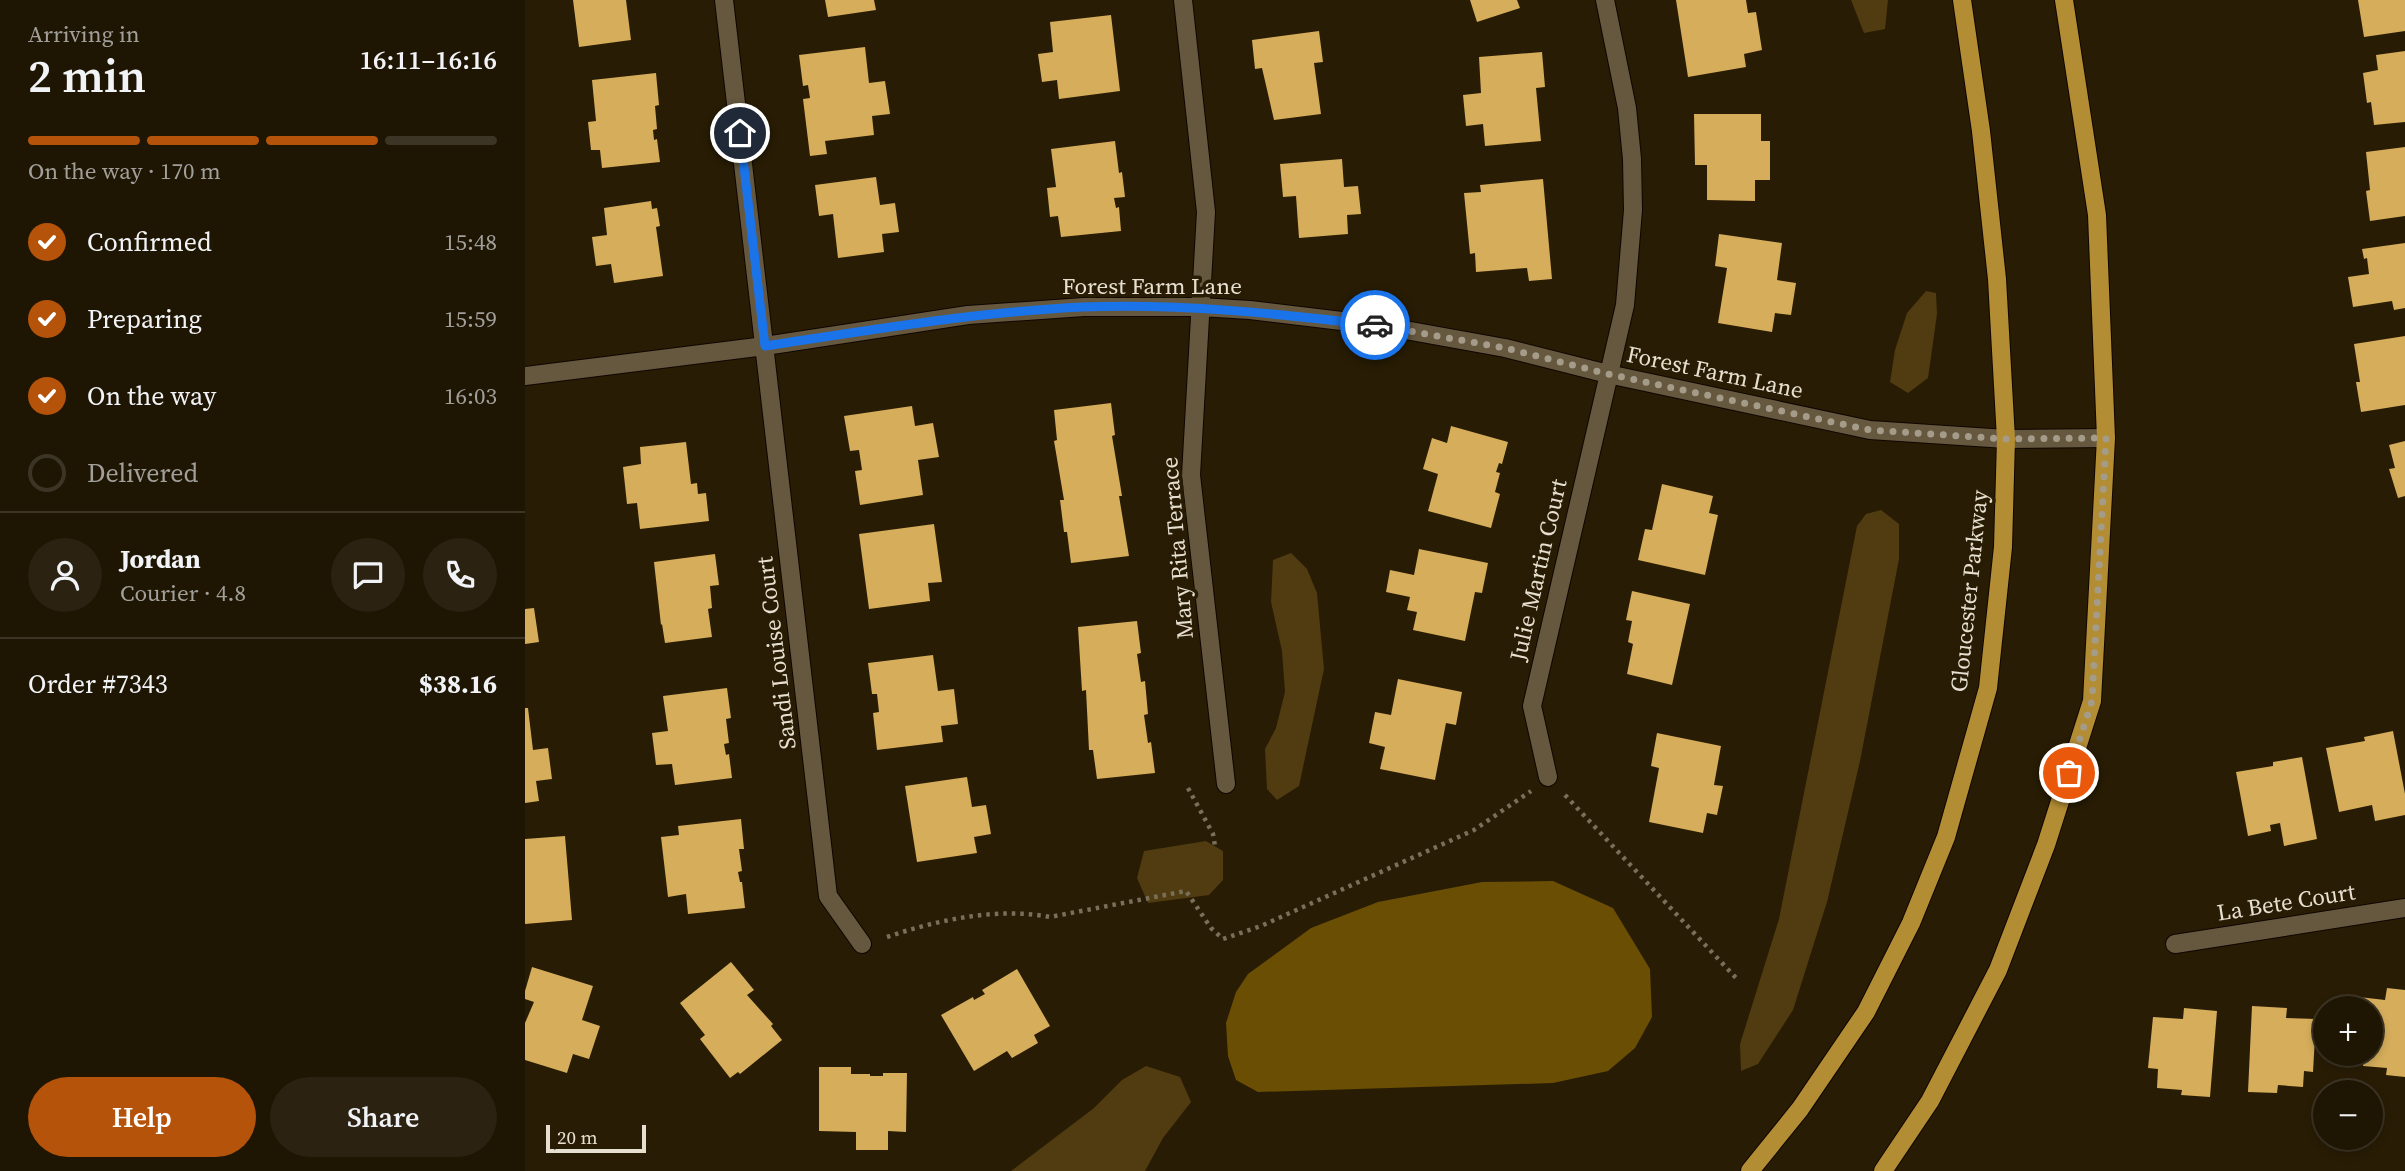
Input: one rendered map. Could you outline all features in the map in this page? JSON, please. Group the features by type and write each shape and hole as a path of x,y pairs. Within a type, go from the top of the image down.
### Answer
{"main road":[{"name":"Gloucester Parkway","path":"1750,1171 1800,1110 1866,1012 1911,923 1946,837 1988,688 2003,547 2006,439 1997,279 1981,131 1962,0"},
{"path":"1883,1171 1930,1101 1998,970 2046,845 2092,701 2106,438 2097,215 2064,0"}],"street":[{"name":"Sandi Louise Court","path":"725,0 828,896 862,944"},
{"name":"Mary Rita Terrace","path":"1183,0 1206,212 1191,475 1226,784"},
{"name":"Julie Martin Court","path":"1548,777 1532,706 1625,304 1633,210 1627,108 1605,0"},
{"name":"Forest Farm Lane","path":"525,376 765,346 968,315 1084,307 1200,307 1250,310 1383,326 1505,348 1608,374 1870,430 2006,439 2106,438"},
{"name":"La Bete Court","path":"2175,944 2405,908"}],"path":[{"path":"862,944 948,919 1028,913 1050,917 1186,891 1211,928 1223,939 1261,926 1474,830 1548,777 1737,979"},
{"path":"1188,788 1213,834 1215,846"}],"shaded area":[{"path":"1851,0 1888,0 1885,29 1864,33"},
{"path":"1926,291 1936,293 1937,314 1928,378 1908,393 1890,382 1895,350 1907,313"},
{"path":"1881,510 1899,524 1899,559 1860,761 1827,902 1793,1010 1758,1064 1741,1071 1740,1044 1779,919 1857,526 1866,514"},
{"path":"1291,553 1307,569 1317,593 1324,669 1299,786 1277,800 1267,789 1265,749 1276,728 1285,692 1282,651 1271,602 1273,560"},
{"path":"1206,841 1223,851 1223,880 1209,895 1148,903 1137,878 1144,851"},
{"path":"1553,881 1613,908 1650,969 1652,1017 1635,1048 1608,1071 1553,1083 1258,1092 1236,1080 1228,1056 1226,1023 1236,992 1248,974 1311,928 1378,902 1482,882"},
{"path":"1146,1066 1180,1077 1191,1102 1163,1138 1145,1171 1011,1171 1094,1108 1122,1080"}],"building":[{"path":"573,0 626,0 631,40 579,47"},
{"path":"825,0 874,0 876,10 828,17"},
{"path":"1470,0 1517,0 1520,8 1477,22"},
{"path":"1676,0 1746,0 1748,13 1756,12 1762,50 1744,54 1746,67 1688,77"},
{"path":"2358,0 2405,0 2405,31 2364,37"},
{"path":"1111,15 1120,91 1059,99 1057,80 1042,82 1038,54 1053,52 1050,22"},
{"path":"1319,31 1323,62 1314,63 1321,114 1274,120 1262,68 1255,69 1252,40"},
{"path":"865,47 869,83 885,81 890,114 872,116 874,135 825,141 827,154 810,156 803,99 810,98 808,85 803,86 799,55"},
{"path":"2405,51 2405,122 2374,125 2371,102 2367,103 2363,73 2378,70 2376,55"},
{"path":"1542,52 1545,87 1536,88 1541,141 1485,146 1483,124 1466,126 1463,95 1481,93 1479,57"},
{"path":"656,73 659,105 655,106 657,129 653,130 660,162 602,168 600,150 591,150 588,122 596,121 592,80"},
{"path":"1694,114 1761,114 1761,141 1770,141 1770,180 1755,180 1755,201 1707,200 1707,165 1695,165"},
{"path":"1115,141 1125,197 1114,198 1116,208 1119,207 1121,231 1061,237 1058,216 1050,217 1047,188 1056,187 1051,149"},
{"path":"2405,147 2405,216 2370,221 2366,191 2370,190 2366,152"},
{"path":"1342,159 1344,187 1358,186 1361,214 1347,215 1348,234 1299,238 1296,196 1283,197 1280,164"},
{"path":"876,177 880,205 895,203 899,232 882,234 884,252 838,258 833,214 819,216 815,185"},
{"path":"1543,179 1552,279 1529,281 1527,268 1476,272 1475,253 1470,254 1464,193 1481,192 1480,185"},
{"path":"651,201 652,209 657,208 660,226 656,227 663,276 614,283 611,264 596,266 592,237 607,235 604,208"},
{"path":"1719,234 1782,243 1777,280 1796,283 1791,315 1775,313 1772,332 1718,323 1727,268 1715,266"},
{"path":"2405,243 2405,308 2394,310 2392,301 2353,307 2348,277 2369,274 2367,258 2364,259 2362,249"},
{"path":"2405,336 2405,405 2361,412 2354,344"},
{"path":"1111,403 1115,435 1112,436 1122,496 1119,496 1129,556 1071,563 1060,500 1064,500 1054,441 1057,440 1054,410"},
{"path":"912,406 915,426 933,423 939,457 918,460 923,495 860,505 855,471 862,470 859,450 850,451 844,416"},
{"path":"1451,426 1508,442 1502,464 1499,463 1496,472 1500,473 1495,492 1500,494 1491,528 1428,511 1438,474 1423,469 1432,438 1447,443"},
{"path":"2405,441 2405,496 2398,498 2389,469 2395,468 2389,445"},
{"path":"686,442 691,484 697,483 698,494 706,493 709,521 640,529 637,503 627,504 623,467 641,464 640,447"},
{"path":"1662,484 1713,496 1709,513 1718,515 1705,575 1638,560 1645,529 1652,530"},
{"path":"934,524 942,582 928,583 930,601 869,609 859,534"},
{"path":"1419,549 1488,563 1482,593 1475,592 1465,641 1413,630 1417,612 1407,610 1410,597 1386,592 1390,570 1414,575"},
{"path":"715,554 719,585 710,586 712,608 708,609 712,637 665,643 654,562"},
{"path":"1632,591 1690,604 1672,685 1627,674 1633,644 1628,642 1632,621 1626,620"},
{"path":"534,608 539,642 525,644 525,609"},
{"path":"1137,621 1141,653 1137,654 1141,682 1145,681 1148,714 1144,715 1155,773 1097,779 1093,750 1089,750 1086,690 1082,691 1078,627"},
{"path":"933,655 938,691 954,689 958,724 941,726 943,742 877,750 873,713 879,712 877,694 872,694 868,663"},
{"path":"1398,679 1462,692 1456,725 1446,723 1435,780 1380,769 1385,747 1369,743 1375,712 1391,715"},
{"path":"727,688 731,718 726,719 729,743 724,744 726,755 729,754 732,778 675,785 672,764 656,765 652,733 668,731 663,696"},
{"path":"525,708 528,708 533,750 548,748 552,779 536,781 539,801 525,803"},
{"path":"2393,731 2405,794 2405,815 2375,821 2372,805 2339,812 2326,748 2365,741 2364,737"},
{"path":"1657,733 1721,746 1714,785 1723,786 1717,815 1707,813 1703,833 1649,822 1659,768 1651,766"},
{"path":"2302,757 2317,839 2284,846 2280,823 2270,825 2271,831 2248,836 2236,772 2273,766 2273,762"},
{"path":"967,777 972,807 986,805 991,834 974,837 977,853 917,862 905,786"},
{"path":"741,819 744,849 739,849 742,871 738,872 745,908 688,914 686,894 668,897 661,837 679,835 678,826"},
{"path":"565,836 572,920 525,924 525,839"},
{"path":"731,962 754,990 747,995 773,1024 771,1026 782,1040 740,1074 738,1072 730,1078 700,1039 705,1035 680,1003"},
{"path":"532,967 593,986 582,1020 600,1026 589,1059 573,1054 567,1073 525,1060 525,1023 534,1002 525,999 525,991"},
{"path":"1017,969 1050,1026 1034,1035 1038,1043 1012,1058 1007,1051 974,1071 941,1015 973,997 974,1000 985,994 982,990"},
{"path":"2387,988 2405,990 2405,1077 2386,1075 2387,1068 2363,1066 2383,1066"},
{"path":"2252,1006 2287,1008 2286,1018 2313,1019 2313,1072 2304,1071 2303,1087 2278,1085 2277,1093 2248,1092"},
{"path":"2184,1008 2217,1011 2210,1097 2181,1095 2182,1090 2157,1088 2158,1069 2148,1068 2153,1017 2183,1019"},
{"path":"819,1067 851,1067 851,1074 870,1076 907,1073 906,1132 888,1131 888,1150 856,1150 856,1132 819,1131"}],"way so far":[{"path":"1375,325 1505,348 1608,374 1870,430 2006,439 2106,438 2092,701 2069,773"}],"route":[{"path":"740,133 765,346 968,315 1084,307 1250,310 1375,325"}]}
